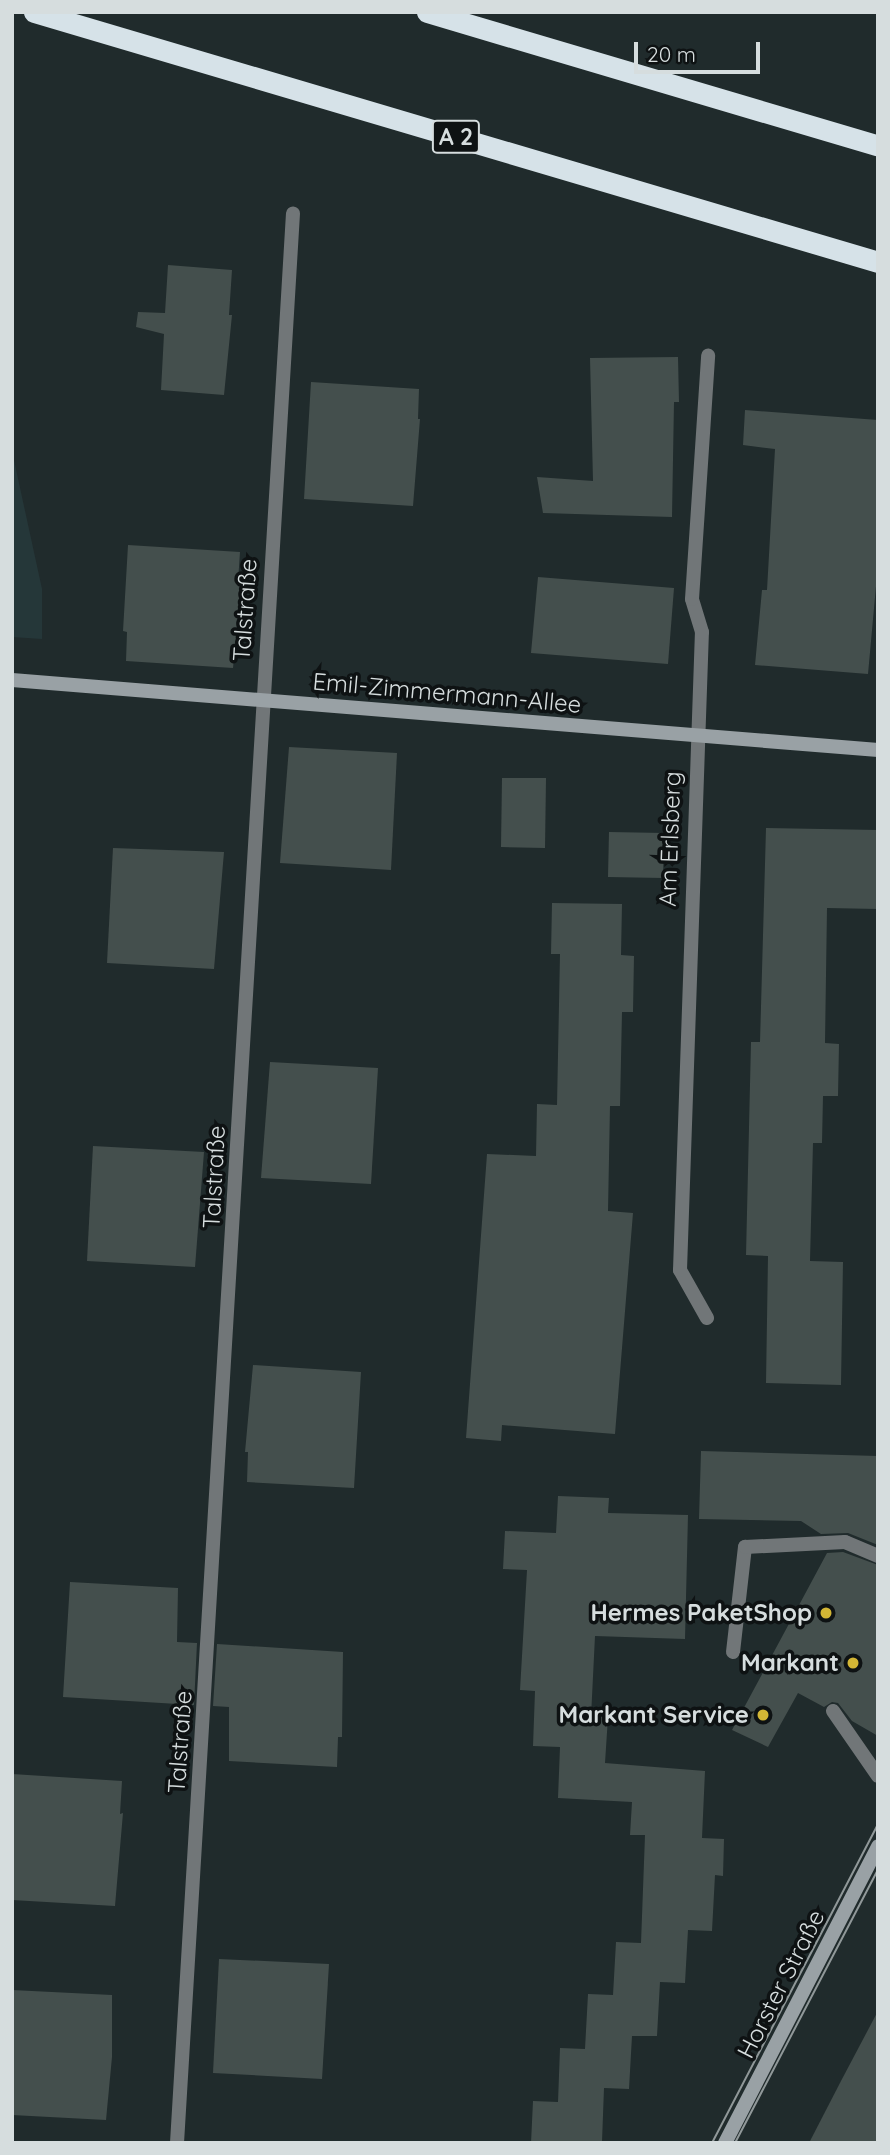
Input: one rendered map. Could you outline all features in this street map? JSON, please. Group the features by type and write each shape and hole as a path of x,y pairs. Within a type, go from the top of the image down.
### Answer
{"highway":[{"name":"A 2","path":"34,12 878,262"},
{"path":"426,12 878,146"}],"main road":[{"name":"Emil-Zimmermann-Allee","path":"12,680 878,750"},
{"name":"Horster Straße","path":"724,2143 878,1846"}],"street":[{"name":"Talstraße","path":"177,2143 204,1738 262,701 293,213"},
{"name":"Am Erlsberg","path":"707,1318 680,1270 702,632 692,599 708,356"},
{"path":"733,1653 745,1547 845,1542 878,1556"},
{"path":"833,1711 878,1776"}],"shaded area":[{"path":"12,451 42,589 42,639 12,637"}],"building":[{"path":"168,265 232,270 229,315 232,315 224,395 161,390 164,334 136,327 138,312 165,313"},
{"path":"678,357 679,402 674,402 672,517 543,513 537,477 593,481 590,358"},
{"path":"311,382 419,389 420,419 413,506 304,499"},
{"path":"745,410 878,420 878,564 868,674 755,665 762,590 767,590 775,449 743,445"},
{"path":"128,545 240,552 238,582 242,582 233,668 126,661 127,632 123,631"},
{"path":"538,577 674,588 668,664 531,653"},
{"path":"289,747 397,753 391,870 280,863"},
{"path":"502,778 546,778 545,848 501,847"},
{"path":"766,828 878,830 878,909 827,908 825,1043 839,1044 838,1096 823,1096 822,1143 813,1143 810,1261 843,1262 841,1385 766,1383 768,1256 746,1255 751,1042 760,1042"},
{"path":"609,832 664,833 663,878 608,877"},
{"path":"113,848 224,852 214,969 107,963"},
{"path":"552,903 622,904 621,955 634,956 633,1012 622,1012 620,1106 610,1106 608,1211 633,1213 615,1434 502,1425 501,1441 466,1438 487,1154 536,1156 537,1104 557,1105 560,954 551,954"},
{"path":"270,1062 378,1068 371,1184 261,1178"},
{"path":"93,1146 204,1152 195,1267 87,1261"},
{"path":"253,1365 361,1372 354,1488 247,1482 248,1452 245,1452"},
{"path":"701,1451 878,1456 878,1545 848,1533 821,1534 801,1521 699,1519"},
{"path":"558,1496 609,1498 608,1513 688,1515 685,1639 595,1636 591,1717 608,1717 605,1763 705,1771 702,1838 724,1839 723,1876 715,1875 712,1931 688,1930 685,1983 660,1982 657,2036 632,2036 629,2089 604,2088 602,2142 531,2143 533,2101 558,2102 560,2048 585,2049 588,1994 613,1995 616,1942 641,1943 645,1835 630,1835 632,1802 558,1798 560,1747 533,1746 535,1691 520,1690 527,1570 503,1569 505,1531 556,1533"},
{"path":"843,1552 878,1565 878,1736 852,1721 838,1703 832,1702 824,1707 798,1693 768,1747 732,1730 827,1553"},
{"path":"70,1582 178,1588 177,1642 197,1643 194,1705 63,1697"},
{"path":"217,1644 343,1652 342,1737 338,1737 337,1767 229,1761 229,1707 213,1706"},
{"path":"12,1774 122,1781 120,1814 123,1813 115,1906 12,1900"},
{"path":"219,1959 329,1964 322,2079 213,2073"},
{"path":"12,1990 112,1995 112,2057 106,2120 12,2115"},
{"path":"878,2011 878,2143 809,2143 841,2081"}],"tram line":[{"path":"712,2143 878,1824"},
{"path":"735,2143 878,1869"}],"place":[{"name":"Hermes PaketShop","path":"826,1613"},
{"name":"Markant","path":"853,1663"},
{"name":"Markant Service","path":"763,1715"}]}
